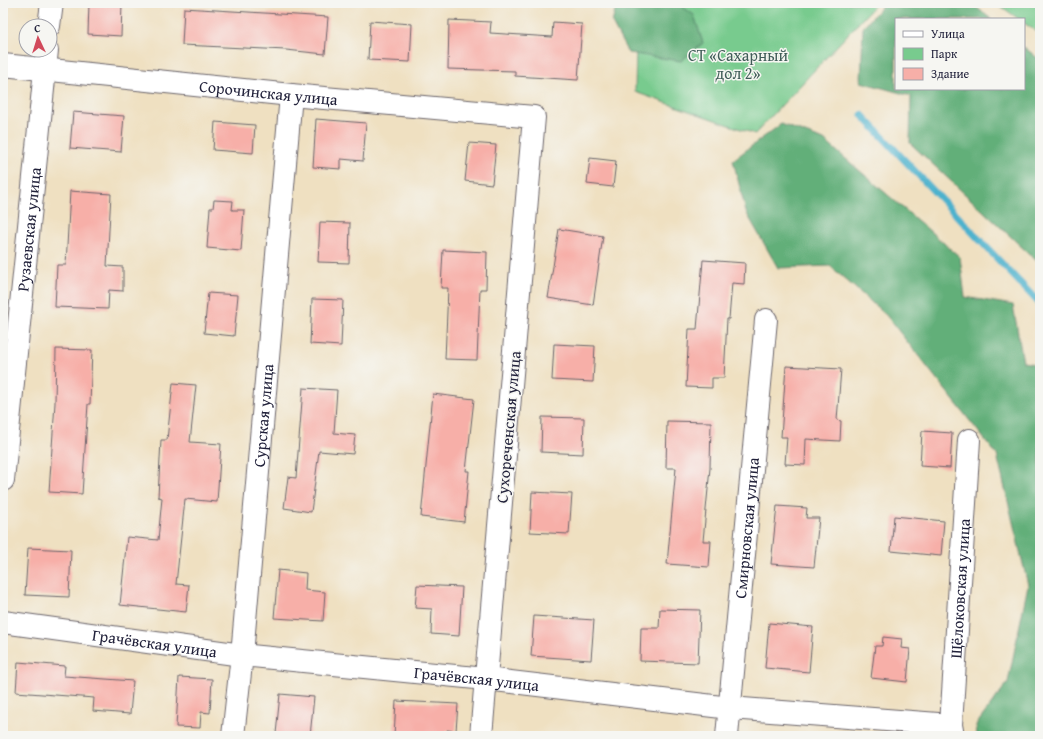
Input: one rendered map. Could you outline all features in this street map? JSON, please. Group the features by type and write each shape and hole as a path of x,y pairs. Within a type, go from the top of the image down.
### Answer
{"street":[{"path":"50,18 52,3"},
{"name":"Сорочинская улица","path":"3,66 46,60 291,95 534,117"},
{"name":"Рузаевская улица","path":"3,480 46,60"},
{"name":"Сурская улица","path":"233,736 242,655 291,95"},
{"name":"Сухореченская улица","path":"480,736 534,117"},
{"name":"Смирновская улица","path":"727,736 766,320"},
{"name":"Щёлоковская улица","path":"952,731 969,440"},
{"name":"Грачёвская улица","path":"3,622 242,655 486,679 730,708 952,731"}],"green space":[{"path":"617,3 677,3 694,15 703,43 681,61 628,53 612,23"},
{"name":"СТ «Сахарный дол 2»","path":"637,3 877,3 755,134 635,92"},
{"path":"885,3 971,3 990,18 895,18 895,90 1025,90 1025,48 1040,60 1040,264 910,143 911,96 861,82 863,27"},
{"path":"996,3 1040,3 1040,34 1025,24 1025,18 1018,18"},
{"path":"781,124 824,140 960,257 965,297 1013,305 1023,362 1040,365 1040,736 977,736 976,725 1008,682 1028,585 997,455 886,315 830,266 778,268 746,212 733,160"}],"building":[{"path":"89,3 122,3 121,36 88,34"},
{"path":"184,8 328,17 325,54 286,50 182,45"},
{"path":"449,20 491,22 490,33 552,37 553,22 582,24 578,80 515,76 515,71 448,69"},
{"path":"370,21 412,24 410,62 368,60"},
{"path":"73,112 124,116 121,152 70,148"},
{"path":"316,119 366,123 363,161 341,159 341,169 313,167"},
{"path":"215,122 255,125 253,153 213,150"},
{"path":"469,143 496,145 492,184 465,181"},
{"path":"590,158 616,161 613,187 587,184"},
{"path":"70,191 111,194 107,266 123,267 123,291 109,290 108,309 55,307 57,265 66,265"},
{"path":"214,200 233,201 232,210 244,210 241,251 207,248 210,208 213,208"},
{"path":"320,222 350,223 349,263 318,262"},
{"path":"559,229 603,236 593,305 548,298"},
{"path":"443,250 487,252 486,289 480,289 477,360 445,359 448,288 441,288"},
{"path":"703,260 745,263 744,284 732,283 729,319 727,319 724,378 712,378 712,388 686,387 689,329 697,329"},
{"path":"208,293 238,295 234,336 204,333"},
{"path":"312,299 343,300 341,346 310,344"},
{"path":"554,344 595,346 593,382 552,380"},
{"path":"56,349 92,350 90,404 88,404 82,494 49,492 55,403"},
{"path":"786,366 841,369 837,420 841,421 840,441 806,439 805,465 785,464 787,437 781,437"},
{"path":"173,383 196,385 190,442 221,444 217,502 185,499 176,584 189,585 186,612 120,605 127,537 158,540 162,498 158,497 161,440 167,440"},
{"path":"303,388 337,390 334,433 355,435 353,454 319,451 311,512 284,508 288,477 296,478"},
{"path":"433,394 474,399 466,471 469,471 464,522 421,517"},
{"path":"542,417 584,418 583,454 541,452"},
{"path":"667,421 711,422 710,468 703,541 711,541 709,567 667,564 676,468 666,468"},
{"path":"922,431 952,433 950,468 920,466"},
{"path":"532,492 572,494 569,534 530,532"},
{"path":"777,506 807,508 806,518 819,518 814,567 771,564"},
{"path":"894,516 944,521 941,556 891,551"},
{"path":"28,548 71,550 69,597 25,595"},
{"path":"278,570 306,573 305,590 325,592 323,621 274,618"},
{"path":"417,585 462,587 459,636 431,634 432,609 415,608"},
{"path":"660,609 700,610 698,663 640,661 641,628 659,628"},
{"path":"534,616 594,620 591,660 531,656"},
{"path":"769,623 813,627 809,672 765,668"},
{"path":"883,637 902,639 901,648 910,649 907,682 871,678 875,646 882,646"},
{"path":"18,662 65,666 64,676 133,681 130,714 93,711 94,698 16,692"},
{"path":"179,677 212,679 210,713 201,712 200,728 176,727"},
{"path":"280,694 314,697 310,736 276,734"},
{"path":"396,701 458,704 456,731 447,730 446,736 394,736"}],"waterway":[{"path":"862,115 1040,304"}]}
